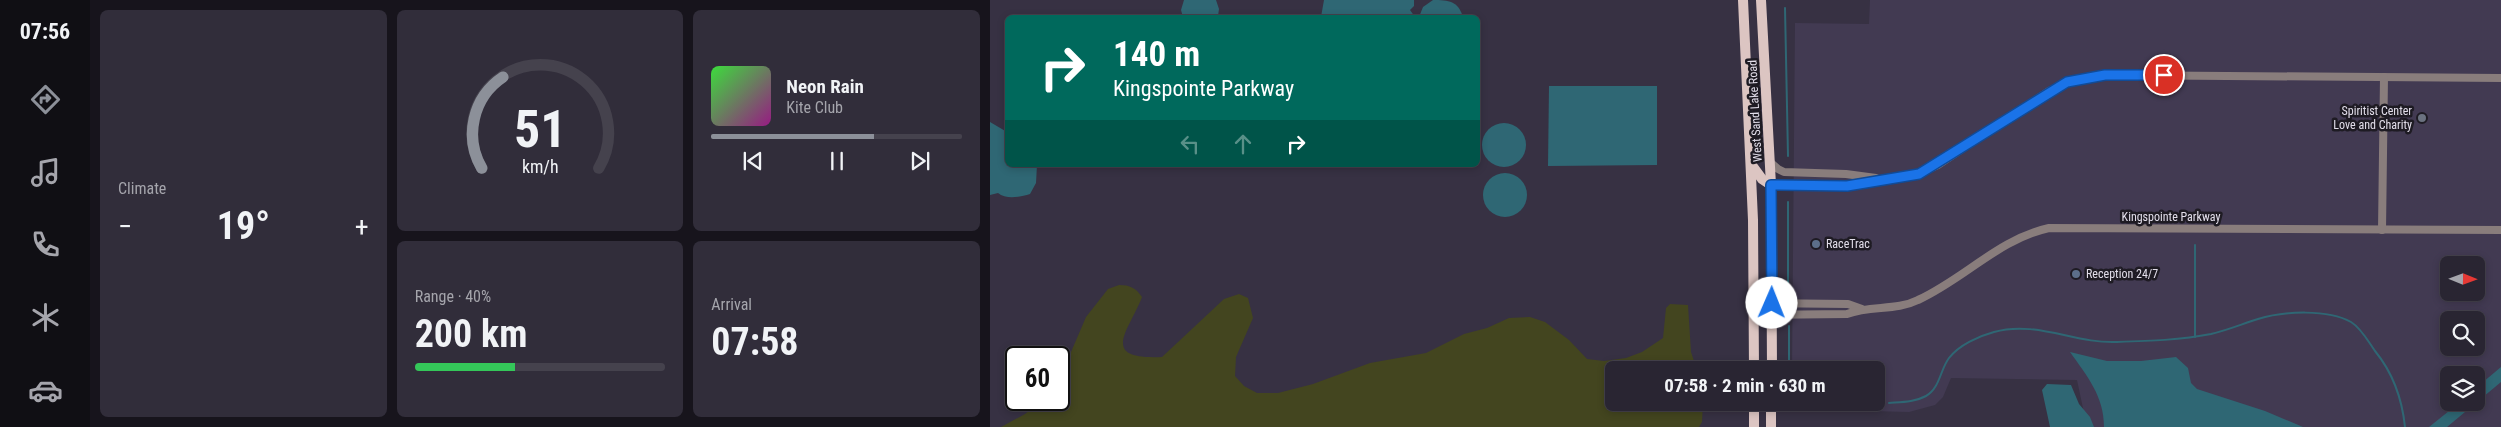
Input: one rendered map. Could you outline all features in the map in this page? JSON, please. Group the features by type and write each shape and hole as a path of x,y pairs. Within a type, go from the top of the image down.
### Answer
{"main road":[{"name":"West Sand Lake Road","path":"1743,0 1751,163 1755,303 1754,361"},
{"name":"West Sand Lake Road","path":"1761,0 1771,185 1772,361"},
{"path":"1751,163 1759,175 1771,185"},
{"path":"1754,411 1754,427"},
{"path":"1771,411 1771,427"}],"street":[{"path":"1771,185 1847,186 1919,174 1938,165 2049,91 2067,82 2084,77 2106,75 2501,78"},
{"path":"2382,230 2384,77"},
{"path":"1770,162 1784,172 1846,174 1883,180"},
{"name":"Kingspointe Parkway","path":"1755,315 1847,314 1862,309 1901,307 1918,300 2012,240 2031,232 2050,228 2501,230"},
{"name":"Kingspointe Parkway","path":"1755,303 1848,304 1862,309"},
{"path":"1823,315 1824,304"}],"shaded area":[{"path":"1870,0 2501,0 2501,427 2087,427 2077,380 1951,378 1943,397 1935,405 1909,412 1870,411 1885,411 1885,361 1792,361 1795,23 1869,24"}],"green space":[{"path":"1119,285 1126,286 1137,291 1142,297 1123,341 1124,348 1130,354 1142,357 1162,357 1224,299 1239,294 1248,298 1253,318 1236,357 1235,376 1244,386 1257,393 1278,393 1313,384 1370,363 1426,353 1464,334 1487,328 1509,318 1530,317 1545,322 1569,340 1587,359 1604,361 1626,358 1642,352 1663,338 1666,308 1670,304 1688,305 1691,352 1694,361 1605,361 1605,411 1703,411 1702,422 1699,427 1001,427 1029,411 1070,411 1070,354 1086,317 1108,289"}],"water":[{"path":"1184,0 1216,0 1219,9 1218,15 1182,15 1181,10"},
{"path":"1324,0 1414,0 1414,6 1410,10 1414,15 1321,15"},
{"path":"1433,0 1444,0 1456,5 1462,15 1420,15 1423,7"},
{"path":"1549,86 1657,86 1657,165 1548,166"},
{"path":"990,122 1005,131 1005,167 1037,167 1036,183 1030,194 1014,197 1005,197 998,193 990,195"},
{"path":"1504,123 1516,127 1522,133 1526,145 1522,157 1516,163 1504,167 1492,163 1486,157 1482,145 1486,133 1492,127"},
{"path":"1505,173 1517,177 1523,183 1527,195 1523,207 1517,213 1505,217 1493,213 1487,207 1483,195 1487,183 1493,177"},
{"path":"2070,352 2107,361 2141,361 2176,357 2188,368 2191,383 2197,389 2265,411 2303,427 2104,427 2098,396"},
{"path":"2501,367 2501,382 2485,395 2485,380"},
{"path":"2047,384 2071,385 2079,404 2090,417 2094,427 2050,427 2042,390"},
{"path":"2449,411 2466,411 2447,427 2429,427"}],"waterway":[{"path":"1785,8 1788,156"},
{"path":"1788,202 1788,287"},
{"path":"2195,245 2195,337"},
{"path":"1889,403 1913,401 1931,393 1953,353 1970,342 1994,332 2010,329 2040,330 2101,342 2165,340 2211,334 2280,314 2318,313 2351,322 2361,331 2392,377 2402,406 2405,427"},
{"path":"1789,326 1789,361"}],"place":[{"name":"Spiritist Center Love and Charity","path":"2422,118"},
{"name":"RaceTrac","path":"1816,244"},
{"name":"Reception 24/7","path":"2076,274"}],"route":[{"path":"1772,303 1771,185 1847,186 1919,174 1938,165 2049,91 2067,82 2084,77 2105,75 2164,75"}]}
